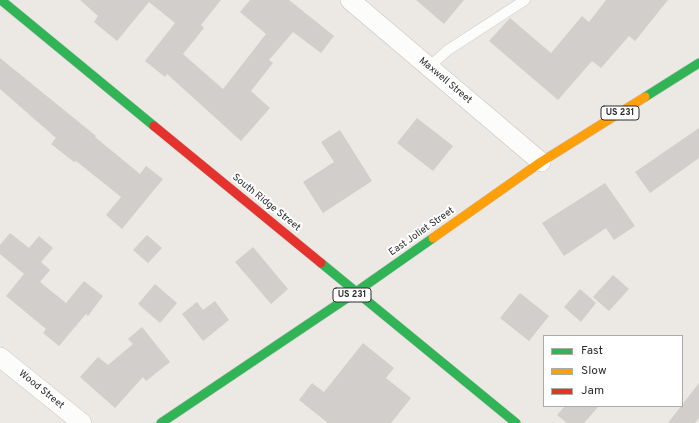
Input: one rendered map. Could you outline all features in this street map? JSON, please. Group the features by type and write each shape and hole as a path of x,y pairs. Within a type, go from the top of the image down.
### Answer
{"street":[{"name":"South Ridge Street","path":"2,0 516,423"},
{"name":"Maxwell Street","path":"350,0 540,162"},
{"name":"East Joliet Street","path":"161,423 356,292 540,162 699,63"},
{"name":"Wood Street","path":"0,357 82,423"}],"lane":[{"path":"429,67 448,50 525,0"}],"building":[{"path":"80,0 221,0 201,25 204,28 183,54 223,89 266,34 240,12 250,0 289,0 334,36 321,53 293,32 269,60 273,63 251,91 270,108 241,141 167,74 165,77 145,61 175,23 149,2 117,41 94,22 98,16"},
{"path":"416,0 464,0 444,24"},
{"path":"606,0 668,0 635,41 629,36 601,68 592,61 558,100 489,41 510,18 551,53 582,16 589,22"},
{"path":"0,58 140,174 146,166 163,179 122,229 106,215 121,197 76,161 74,162 51,144 56,138 0,89"},
{"path":"417,118 453,146 433,171 397,143"},
{"path":"699,128 699,158 650,193 635,172"},
{"path":"340,130 372,181 323,213 303,182 334,162 321,142"},
{"path":"605,183 635,226 614,240 606,228 564,256 542,223"},
{"path":"10,233 29,248 39,236 53,248 41,262 50,270 40,282 66,303 84,281 103,296 88,316 86,314 59,346 43,333 46,329 6,296 24,274 0,254 0,245"},
{"path":"147,235 162,248 148,263 133,250"},
{"path":"253,247 288,289 271,304 235,262"},
{"path":"613,275 629,289 609,311 593,297"},
{"path":"155,284 177,303 160,323 138,304"},
{"path":"580,289 596,303 581,322 564,307"},
{"path":"520,293 549,316 529,341 500,318"},
{"path":"215,301 229,320 203,341 182,314 197,302 203,310"},
{"path":"142,327 170,362 146,381 143,377 115,408 80,377 98,357 108,365 133,344 128,339"},
{"path":"363,343 394,368 386,378 411,398 391,423 328,423 299,400 312,383 324,392"},
{"path":"699,383 699,418 695,423 668,423 680,407 683,407 683,404"},
{"path":"564,407 598,407 584,423 567,423 557,415"}],"traffic: fast":[{"path":"1,0 154,126"},
{"path":"645,97 699,63"},
{"path":"161,423 356,292 433,238"},
{"path":"321,263 516,423"}],"traffic: slow":[{"path":"433,238 541,162 645,97"}],"traffic: jam":[{"path":"154,126 321,263"}]}
